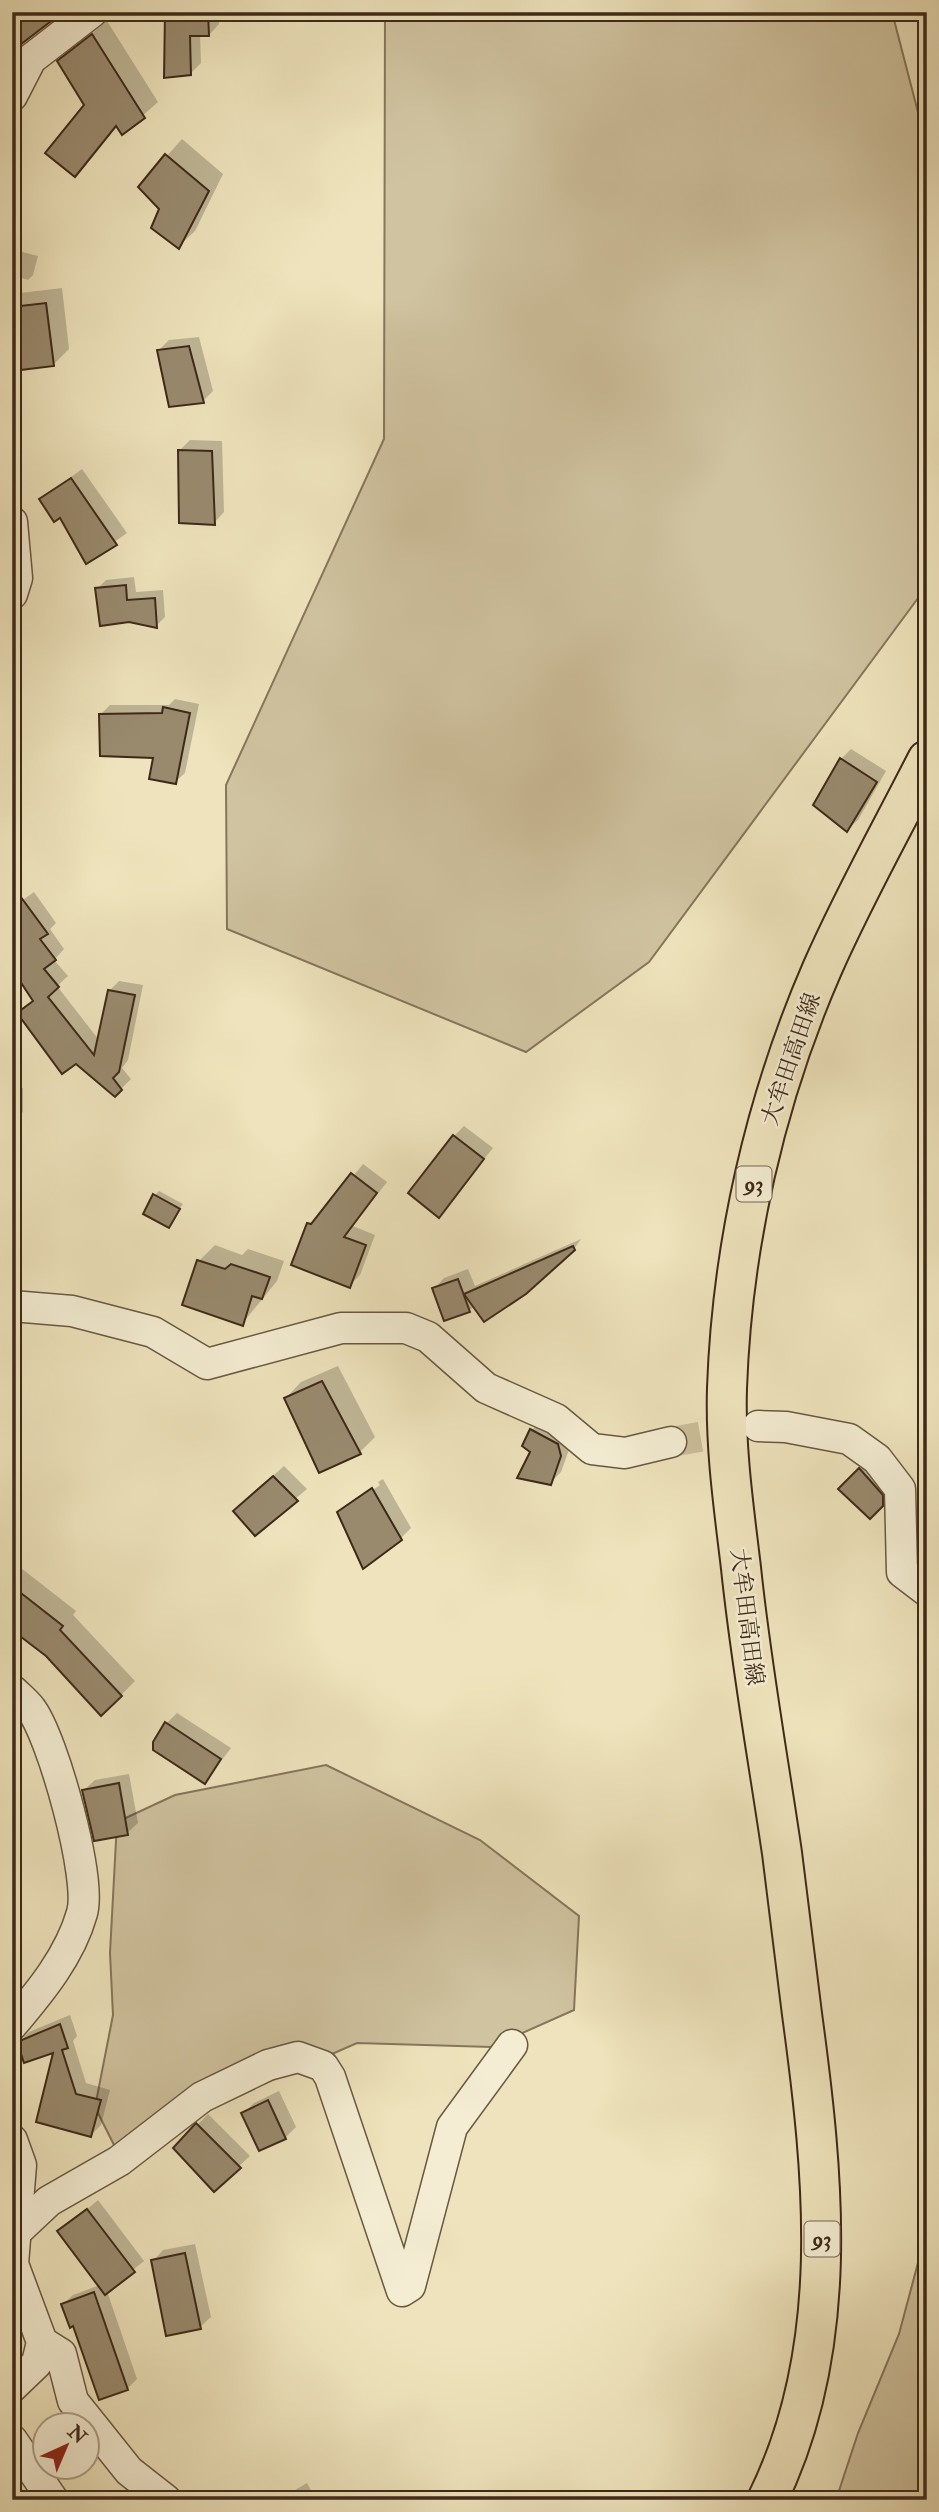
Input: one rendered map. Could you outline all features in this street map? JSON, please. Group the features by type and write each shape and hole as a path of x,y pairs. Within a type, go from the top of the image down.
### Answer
{"main road":[{"name":"大牟田高田線","path":"767,2500 803,2406 819,2312 823,2222 811,2083 782,1854 748,1642 732,1484 727,1390 743,1232 775,1092 817,981 922,780"}],"street":[{"path":"12,96 31,59 92,12"},
{"path":"12,522 17,578 12,594"},
{"path":"12,1306 72,1311 153,1332 207,1364 341,1328 406,1328 428,1337 486,1388 556,1419 592,1449 625,1453 671,1442"},
{"path":"758,1426 786,1427 849,1439 877,1459 900,1489 902,1572 927,1591"},
{"path":"12,1690 32,1709 54,1760 80,1856 83,1911 66,1951 12,2025"},
{"path":"16,2232 49,2201 119,2161 202,2097 268,2065 298,2057 323,2066 330,2077 402,2291 410,2286 452,2127 512,2045"},
{"path":"12,2140 21,2165 13,2264 38,2324 42,2342 37,2363 12,2387"},
{"path":"42,2342 61,2354 74,2401 129,2471 166,2500"},
{"path":"12,2440 53,2500"}],"shaded area":[{"path":"385,12 892,12 927,147 927,586 649,962 526,1052 227,929 226,785 384,439"},
{"path":"326,1765 480,1840 579,1916 574,2010 491,2047 357,2043 197,2113 120,2157 95,2107 113,2015 110,1953 117,1822 175,1795"},
{"path":"927,2229 927,2500 836,2500 858,2433 899,2334"}],"building":[{"path":"27,12 63,12 20,45 12,57 12,28 29,15"},
{"path":"165,12 208,12 209,36 190,36 191,75 164,78"},
{"path":"92,34 145,118 122,135 116,126 75,177 45,153 84,105 57,61"},
{"path":"165,154 209,191 179,249 151,228 159,209 138,187"},
{"path":"46,303 54,366 12,371 12,307"},
{"path":"189,346 204,403 169,407 157,350"},
{"path":"178,450 212,451 215,525 179,523"},
{"path":"71,478 117,545 86,564 60,518 54,522 39,499"},
{"path":"126,585 127,600 155,598 157,628 129,622 100,626 95,588"},
{"path":"163,707 190,713 176,784 149,779 153,758 100,756 99,714 162,713"},
{"path":"840,758 877,782 847,832 813,805"},
{"path":"12,885 48,934 40,939 56,960 44,969 59,987 48,997 94,1055 108,990 135,995 119,1072 113,1078 122,1090 115,1097 76,1064 62,1074 17,1013 33,1001 12,969"},
{"path":"453,1135 484,1159 439,1218 408,1193"},
{"path":"351,1173 377,1193 344,1237 366,1245 350,1288 291,1265 307,1223 311,1224"},
{"path":"153,1194 180,1209 169,1228 143,1214"},
{"path":"573,1246 575,1250 526,1294 484,1322 464,1294"},
{"path":"197,1260 225,1269 231,1264 270,1277 262,1299 252,1296 243,1326 182,1305"},
{"path":"458,1279 470,1312 444,1321 432,1288"},
{"path":"322,1381 361,1454 319,1473 284,1398"},
{"path":"530,1429 558,1444 561,1456 551,1485 517,1478 530,1452 522,1446"},
{"path":"859,1468 883,1495 883,1506 870,1519 838,1489"},
{"path":"273,1476 298,1501 255,1536 233,1511"},
{"path":"372,1488 402,1540 363,1569 337,1512"},
{"path":"12,1586 63,1626 60,1630 122,1696 101,1716 46,1656 12,1630"},
{"path":"165,1722 221,1759 205,1784 153,1750 153,1742"},
{"path":"119,1783 128,1835 94,1841 82,1790"},
{"path":"60,2024 68,2048 62,2050 76,2094 101,2100 91,2137 36,2122 53,2053 24,2063 17,2042"},
{"path":"268,2100 286,2139 259,2151 241,2113"},
{"path":"196,2123 241,2168 214,2192 173,2148"},
{"path":"87,2209 135,2272 105,2295 57,2231"},
{"path":"185,2253 201,2329 166,2336 151,2260"},
{"path":"94,2292 128,2390 99,2400 73,2326 70,2328 61,2304"}],"tunnel":[{"path":"671,1442 748,1428"}]}
